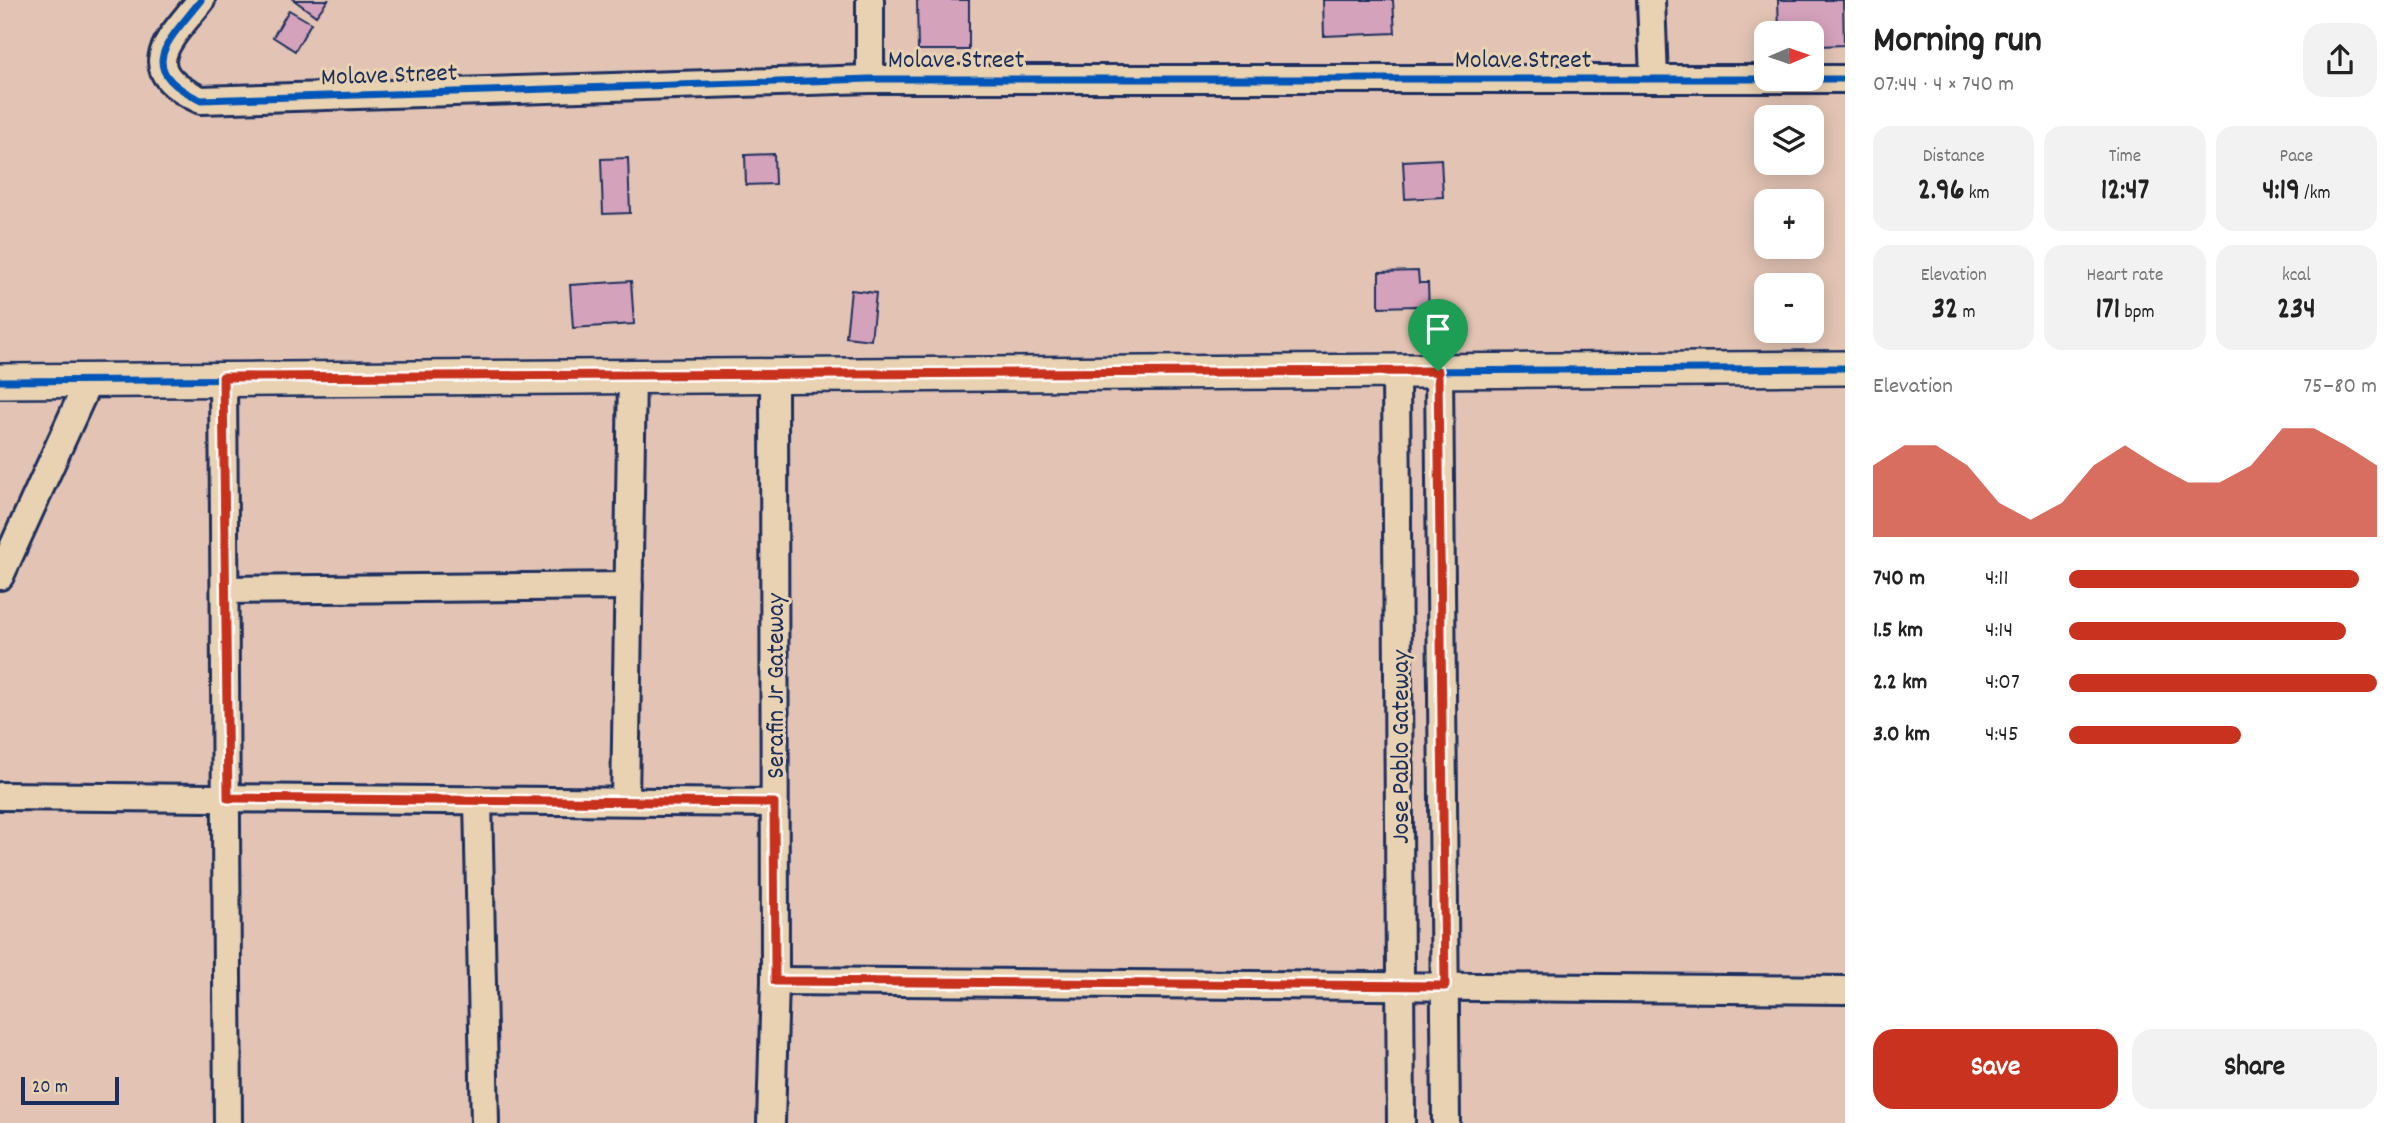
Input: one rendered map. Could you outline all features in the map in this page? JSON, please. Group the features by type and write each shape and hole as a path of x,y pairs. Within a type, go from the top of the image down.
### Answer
{"street":[{"name":"Molave Street","path":"201,0 164,47 162,62 166,77 177,89 201,100 870,79 1845,79"},
{"path":"870,0 870,79"},
{"path":"1651,0 1654,79"},
{"path":"0,381 223,377 1845,368"},
{"name":"Jose Pablo Gateway","path":"1438,371 1447,1123"},
{"name":"Jose Pablo Gateway","path":"1396,372 1401,1123"},
{"name":"Serafin Jr Gateway","path":"771,1123 775,981 774,375"},
{"path":"625,802 632,376"},
{"path":"223,377 228,798 228,1123"},
{"path":"0,576 90,378"},
{"path":"226,590 629,586"},
{"path":"0,796 774,803"},
{"path":"478,800 485,1123"},
{"path":"775,981 1845,990"}],"building":[{"path":"294,0 328,0 316,16"},
{"path":"917,0 969,0 969,50 918,50"},
{"path":"1323,0 1393,0 1395,33 1324,36"},
{"path":"1778,0 1843,0 1844,45 1824,46 1824,21 1779,21"},
{"path":"289,10 311,23 295,51 273,37"},
{"path":"774,154 775,184 746,185 745,155"},
{"path":"628,158 630,213 603,214 601,159"},
{"path":"1441,159 1443,197 1405,199 1403,161"},
{"path":"1418,271 1419,283 1428,283 1429,313 1416,314 1416,306 1379,307 1379,272"},
{"path":"631,281 634,324 573,328 570,285"},
{"path":"851,290 876,293 871,340 846,337"}],"cycle path":[{"path":"201,0 169,42 163,54 162,66 180,89 201,100 870,79 1845,79"},
{"path":"0,381 1845,368"}],"route":[{"path":"1438,371 1445,986 775,981 774,803 228,798 223,377 1438,371"}]}
